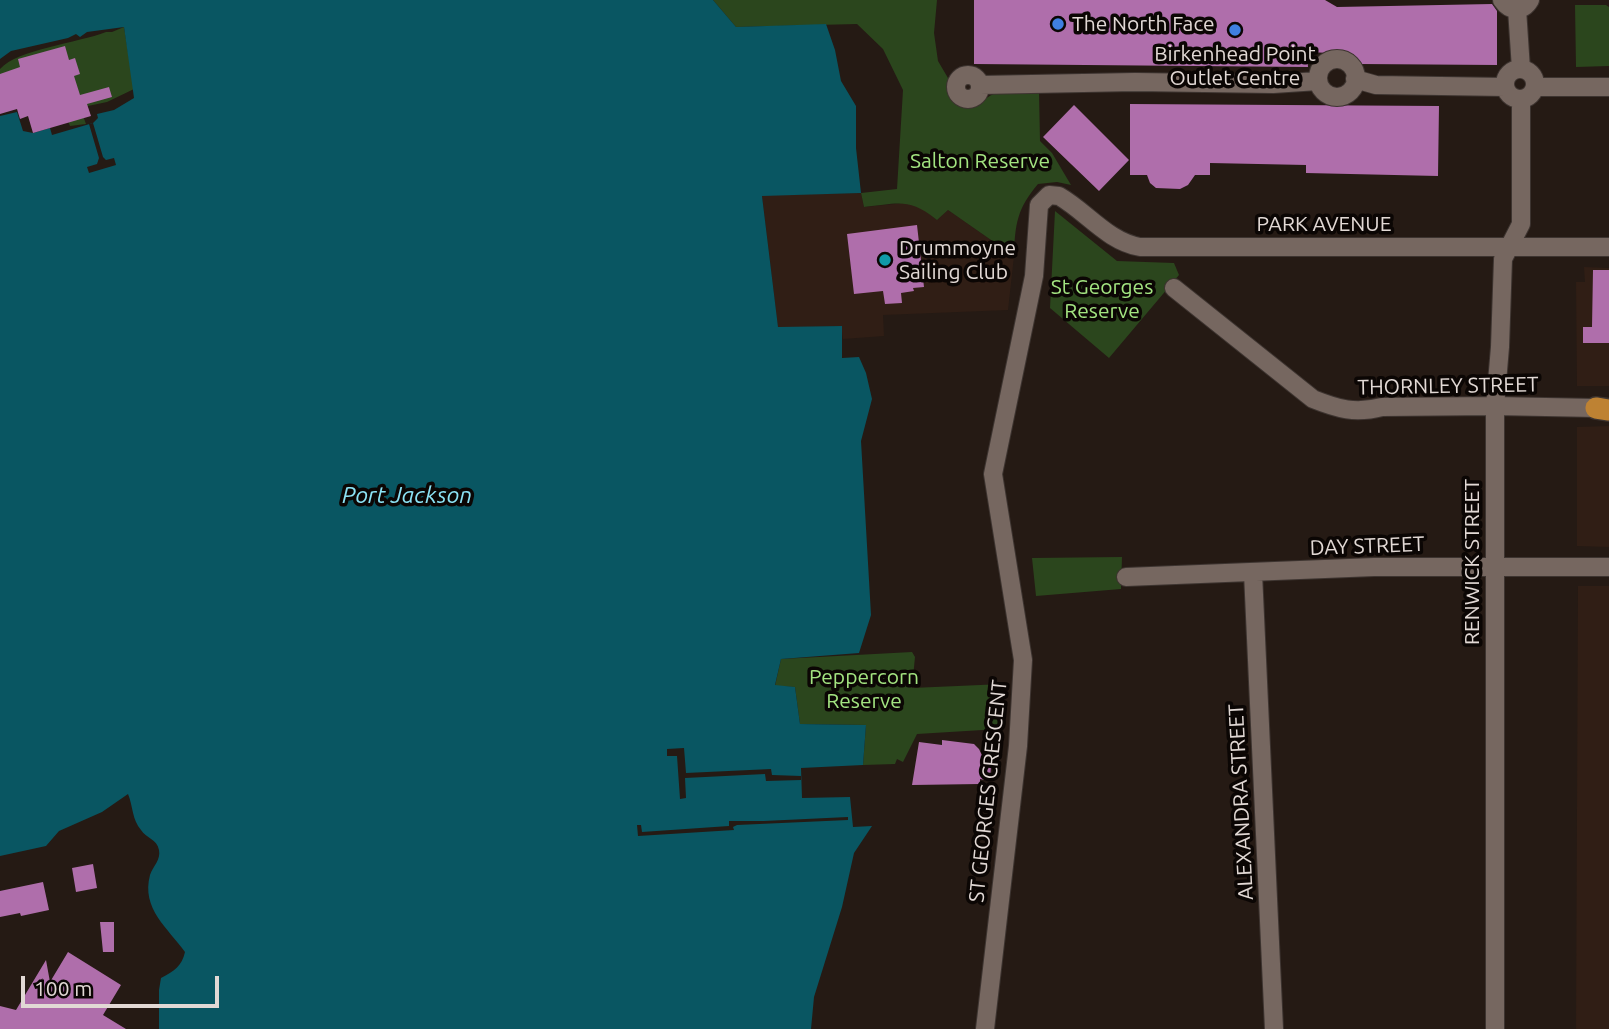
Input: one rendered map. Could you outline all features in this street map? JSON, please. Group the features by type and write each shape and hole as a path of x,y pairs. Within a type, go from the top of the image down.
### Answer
{"street":[{"path":"1517,3 1521,69"},
{"path":"1336,60 1342,60 1352,67 1355,79 1351,90 1341,97 1329,95 1320,87 1318,81 1320,69 1336,60"},
{"path":"1521,69 1533,77 1535,87 1532,94 1521,100 1512,98 1505,87 1508,74 1521,69"},
{"path":"1355,79 1376,85 1505,87"},
{"path":"980,85 1135,82 1273,84 1318,81"},
{"path":"1535,87 1609,86"},
{"name":"RENWICK STREET","path":"1495,1029 1495,405 1503,259 1521,224 1521,100"},
{"name":"PARK AVENUE","path":"1054,194 1065,199 1111,236 1140,247 1609,247"},
{"name":"ST GEORGES CRESCENT","path":"985,1029 1018,746 1023,660 993,474 1034,276 1039,205 1046,196 1054,194"},
{"name":"THORNLEY STREET","path":"1174,288 1313,399 1337,408 1365,412 1382,407 1495,405 1602,409"},
{"name":"DAY STREET","path":"1126,577 1374,568 1609,566"},
{"name":"ALEXANDRA STREET","path":"1253,573 1274,1029"}],"shaded area":[{"path":"861,193 864,207 905,203 920,206 937,220 948,210 1014,256 1008,310 883,315 884,336 843,339 841,326 778,328 762,195"},
{"path":"1584,267 1609,268 1609,386 1577,386 1576,282 1585,282"},
{"path":"1609,426 1609,547 1577,546 1577,427"},
{"path":"1578,586 1609,586 1609,1029 1576,1029"}],"green space":[{"name":"Salton Reserve","path":"713,0 937,0 934,33 938,61 956,100 971,104 997,92 1039,91 1040,141 1052,153 1071,185 1057,182 1038,184 1018,217 1014,256 948,210 937,220 910,205 864,207 861,193 897,189 903,90 883,49 857,24 736,27"},
{"path":"1575,5 1609,7 1609,66 1576,67"},
{"path":"124,27 134,89 107,102 81,110 86,124 70,126 59,99 0,112 0,69 9,62 34,51"},
{"name":"St Georges Reserve","path":"1055,211 1117,261 1174,263 1179,275 1109,358 1050,308"},
{"path":"1122,557 1121,589 1036,596 1032,558"},
{"name":"Peppercorn Reserve","path":"912,652 915,657 912,688 1003,684 999,729 917,734 903,762 897,759 895,764 863,765 866,725 800,724 795,687 775,686 781,659"}],"water":[{"name":"Port Jackson","path":"0,0 713,0 736,27 826,24 841,81 856,106 856,148 861,193 762,196 778,327 842,326 842,358 859,357 872,399 861,441 871,615 859,653 781,659 775,685 795,687 800,724 866,725 863,765 801,768 802,798 850,797 853,827 872,826 854,853 842,907 814,997 811,1029 159,1029 161,978 177,968 185,952 158,917 149,898 150,875 159,857 159,850 156,843 138,826 128,794 102,812 59,831 46,846 0,856 0,116 17,112 23,131 33,133 50,128 52,135 93,123 98,118 97,114 114,110 134,98 124,27 87,32 80,37 76,34 11,51 0,59"}],"pier":[{"path":"93,123 103,157 106,160 114,158 116,165 89,173 87,167 97,164 99,158 89,124"},
{"path":"684,748 686,773 771,769 772,775 801,776 801,780 766,781 765,774 685,778 686,798 680,799 677,756 667,756 667,749"},
{"path":"848,817 848,820 737,825 733,827 734,830 638,836 637,825 641,825 642,832 729,826 729,821"}],"building":[{"name":"Birkenhead Point Outlet Centre","path":"974,0 1325,0 1337,7 1492,4 1497,11 1497,65 1360,64 1353,54 1307,52 1308,67 974,64"},
{"path":"65,46 69,60 75,58 80,74 74,76 80,95 109,87 112,97 87,104 91,116 33,133 28,116 20,119 17,109 0,114 0,74 20,67 18,59"},
{"path":"1130,104 1439,106 1438,176 1306,173 1306,165 1210,163 1210,175 1195,175 1188,185 1180,189 1156,188 1147,175 1130,175"},
{"path":"1074,105 1129,160 1099,191 1043,137"},
{"name":"Drummoyne Sailing Club","path":"917,225 924,287 901,293 902,303 885,304 883,291 854,294 847,234"},
{"path":"1593,270 1609,270 1609,343 1583,343 1583,327 1592,327"},
{"path":"942,740 974,744 986,764 991,765 990,781 980,779 980,784 912,785 919,742 942,745"},
{"path":"93,864 97,888 76,892 72,868"},
{"path":"43,882 49,910 0,917 0,891"},
{"path":"100,922 114,922 114,952 103,952"},
{"path":"68,952 121,985 103,1015 126,1029 0,1029 0,1006 16,1010 46,960 50,982"}],"place":[{"name":"The North Face","path":"1058,24"},
{"name":"Birkenhead Point Outlet Centre","path":"1235,30"},
{"name":"Drummoyne Sailing Club","path":"885,260"}]}
